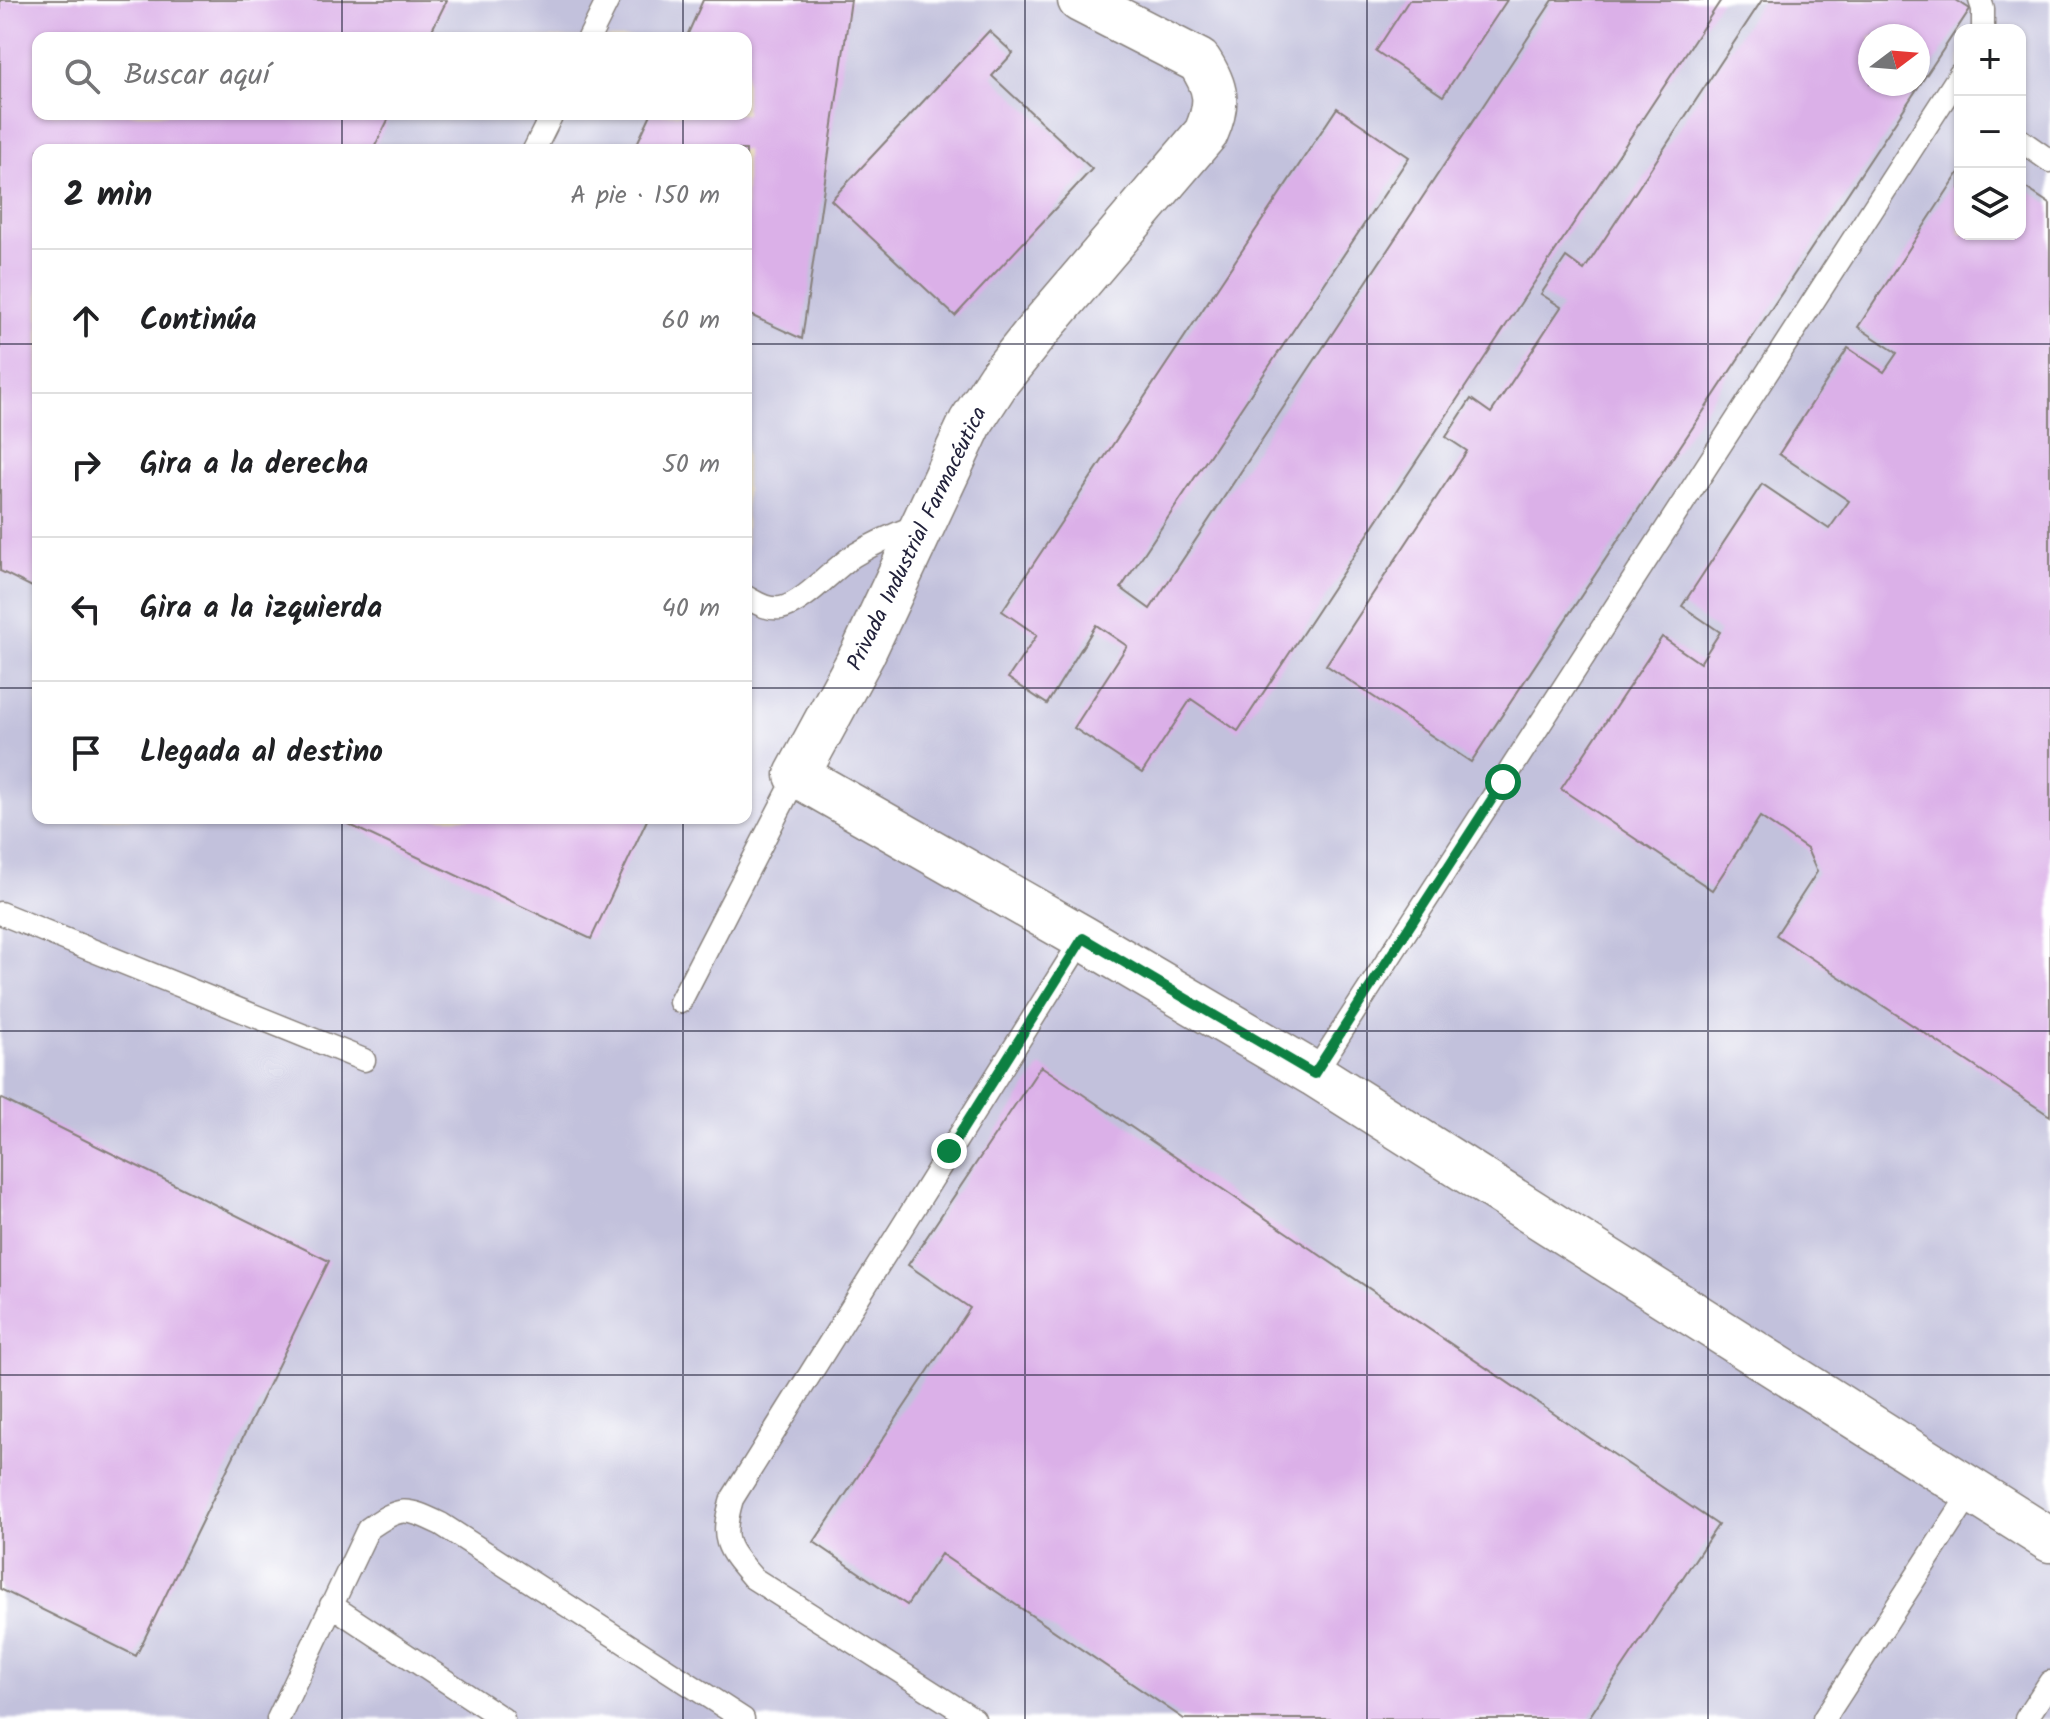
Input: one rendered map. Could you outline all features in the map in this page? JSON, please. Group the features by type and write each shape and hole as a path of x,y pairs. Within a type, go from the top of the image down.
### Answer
{"street":[{"name":"Privada Industrial Farmacéutica","path":"797,775 863,653 971,422 999,379 1206,133 1213,116 1215,94 1211,78 1199,61 1080,0"},
{"path":"797,775 1314,1074 2050,1540"}],"lane":[{"path":"592,32 608,0"},
{"path":"1980,0 1983,24"},
{"path":"1314,1074 1954,93"},
{"path":"537,144 549,120"},
{"path":"2026,144 2050,161"},
{"path":"752,600 765,608 783,608 852,557 922,523"},
{"name":"Privada Industrial Farmacéutica","path":"680,1002 797,775"},
{"path":"0,913 364,1060"},
{"path":"974,1719 753,1578 729,1550 725,1522 732,1499 1083,938"},
{"path":"1824,1719 1971,1492"},
{"path":"284,1717 331,1605 368,1529 391,1513 413,1511 441,1524 743,1719"},
{"path":"331,1605 503,1719"},
{"path":"2026,1719 2050,1682"}],"shaded area":[{"path":"0,0 2050,0 2050,1719 0,1719"}],"building":[{"path":"0,0 447,0 431,32 32,32 32,120 388,120 376,144 32,144 32,587 0,571"},
{"path":"703,0 851,0 802,339 752,316 752,144 637,144 648,120 752,120 752,32 689,32"},
{"path":"1409,0 1507,0 1443,96 1376,51"},
{"path":"1553,0 1721,0 1238,731 1191,699 1142,773 1074,728 1127,646 1096,625 1047,704 1008,678 1037,635 1002,611 1337,108 1409,157 1121,588 1150,609"},
{"path":"1762,0 1956,0 1970,9 1960,24 1954,24 1954,33 1930,69 1930,24 1858,24 1858,96 1912,96 1471,762 1326,665 1467,451 1446,437 1471,399 1491,413 1561,307 1541,294 1566,257 1584,270"},
{"path":"989,31 1013,53 992,76 1092,169 955,316 831,200"},
{"path":"1954,180 1954,240 2026,240 2026,188 2050,204 2050,1116 1776,935 1817,872 1807,849 1760,817 1712,890 1561,789 1662,637 1700,663 1720,632 1682,606 1762,484 1829,529 1849,501 1779,454 1848,348 1884,372 1897,353 1858,327"},
{"path":"348,824 645,824 591,939"},
{"path":"1041,1066 1718,1525 1588,1719 1184,1719 941,1554 907,1605 814,1542 970,1308 908,1265"},
{"path":"0,1098 329,1261 136,1656 0,1589"}],"route":[{"path":"949,1151 1083,938 1314,1074 1503,782"}]}
